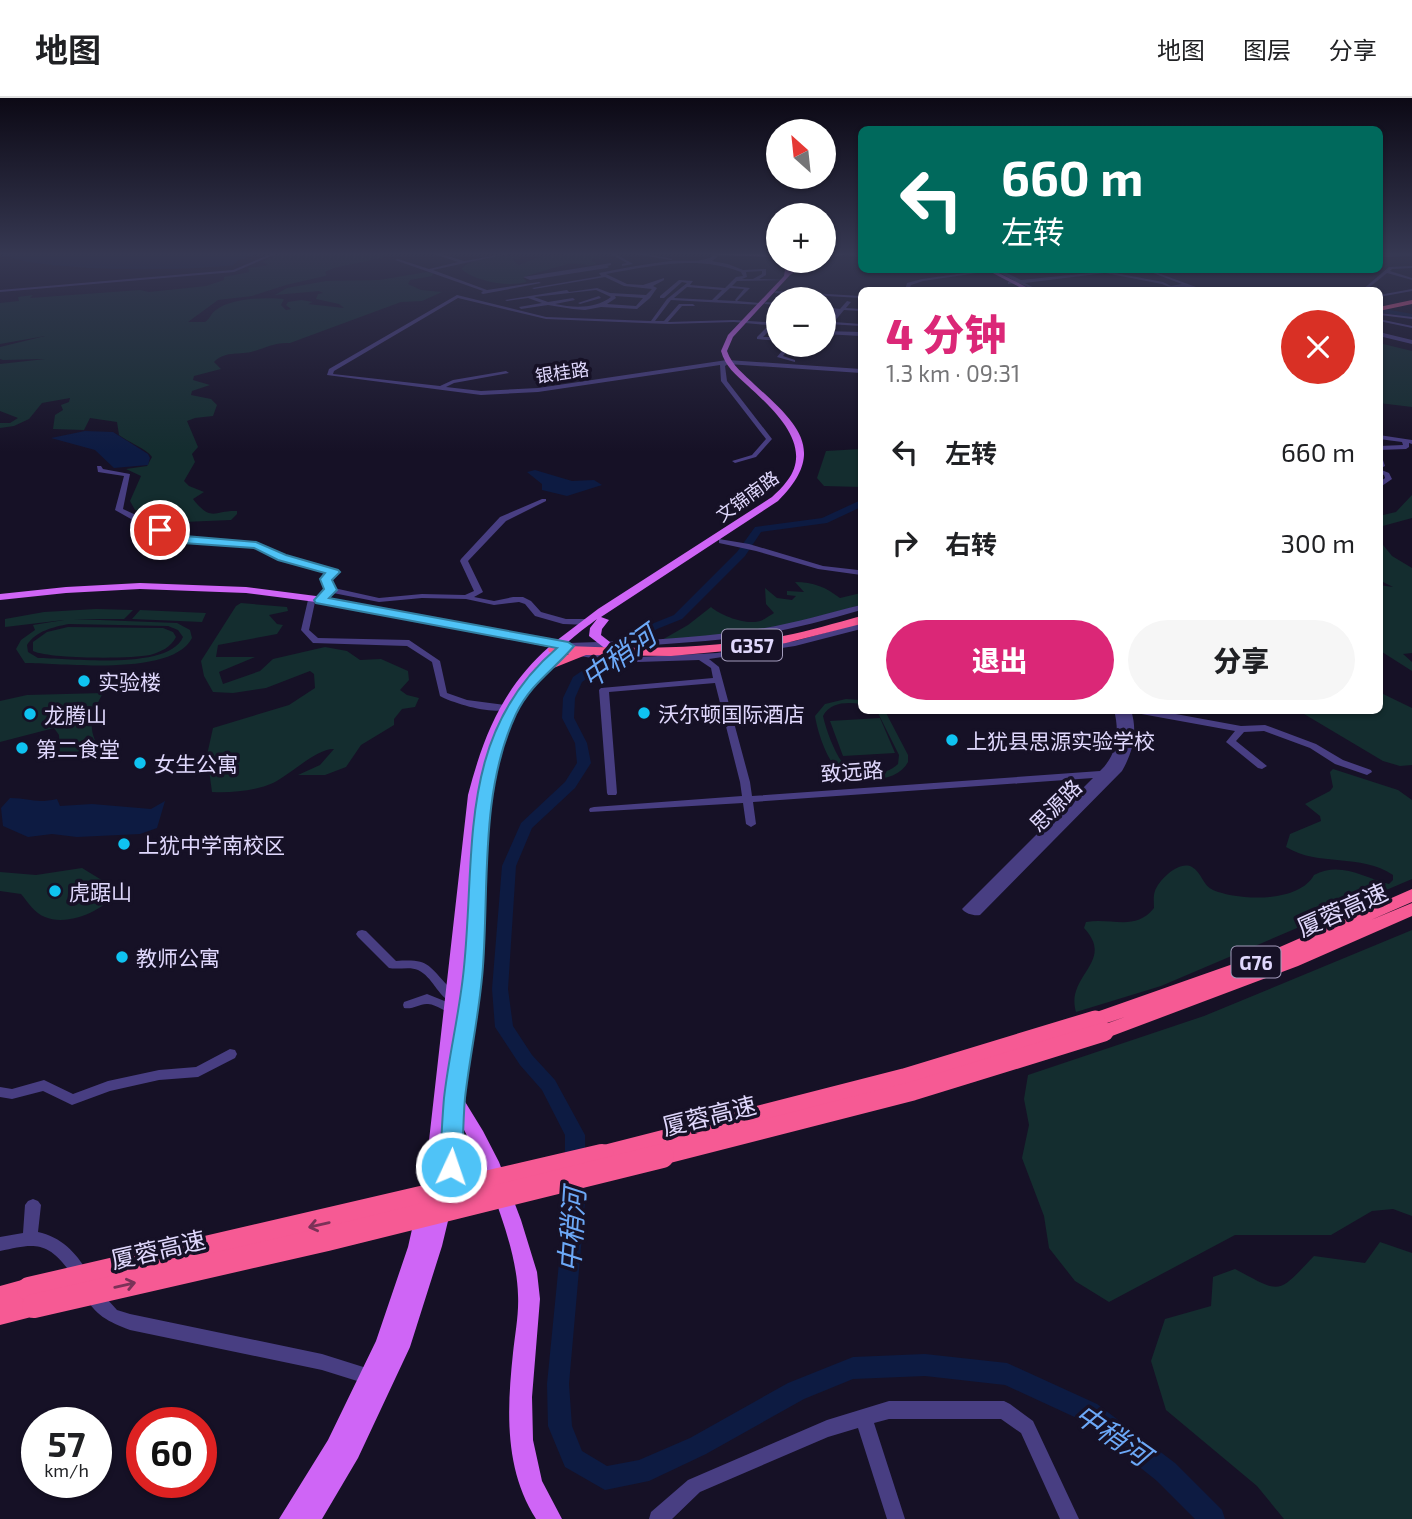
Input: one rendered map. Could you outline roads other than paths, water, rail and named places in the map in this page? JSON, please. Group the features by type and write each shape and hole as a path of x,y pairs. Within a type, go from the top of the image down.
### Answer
{"highway":[{"name":"G357","path":"644,651 761,640 858,616"},
{"name":"G357","path":"584,649 644,651 763,643 858,621"},
{"path":"539,667 584,649"},
{"name":"厦蓉高速","path":"1100,1026 1279,954 1412,895"},
{"name":"厦蓉高速","path":"0,1297 31,1298 327,1240 914,1091 1291,962 1412,909"},
{"name":"厦蓉高速","path":"0,1314 31,1298"}],"main road":[{"path":"730,362 731,345 749,319"},
{"name":"文锦南路","path":"584,649 603,620 792,492 810,462 808,444 798,427 730,362"},
{"name":"文锦南路","path":"584,649 589,622 775,499 794,481 802,461 801,445 797,436 782,415 730,362"},
{"path":"0,599 105,591 240,593 316,601 515,640 584,649"},
{"path":"308,1519 350,1450 399,1347 432,1246 451,1167 449,1097 453,1003 475,795 485,749 505,708 539,667 584,649 603,620"},
{"path":"515,640 562,633 589,622"},
{"path":"515,640 530,651 539,667"},
{"path":"291,1519 336,1448 386,1343 418,1247 436,1167 473,969 484,795 494,751 510,712 539,667"},
{"path":"449,1097 470,1122 491,1166 527,1273 529,1293 520,1408 523,1446 539,1505 550,1519"}],"street":[{"path":"417,319 331,370 330,375 370,382 442,387 453,382 506,373"},
{"path":"569,319 635,323 746,322 766,326"},
{"path":"833,319 830,323 858,325"},
{"path":"1383,321 1412,327"},
{"path":"836,330 858,333"},
{"path":"1383,335 1412,342"},
{"path":"777,365 782,358 796,362 858,368"},
{"path":"730,362 722,366 724,381 769,439 754,456 735,461"},
{"name":"银桂路","path":"442,387 481,393 538,390 730,362 858,368"},
{"path":"1383,438 1409,442 1406,447 1383,448"},
{"path":"99,467 100,471 128,475 119,510 135,519 133,525 160,530 183,539 269,548 282,557 334,572 326,579 331,590"},
{"path":"466,597 479,592 464,561 502,519 544,500"},
{"path":"722,541 762,548 820,568 858,573"},
{"path":"505,708 470,704 447,697 443,694 436,661 409,643 316,641 305,630 316,601 331,590 380,600 422,596 466,597 492,603 517,598 532,605 538,614 566,622 589,622"},
{"path":"644,651 762,633 822,620 858,608"},
{"path":"644,651 699,656 726,654 779,647 858,627"},
{"path":"715,667 726,654"},
{"path":"699,656 715,667 751,824"},
{"path":"612,793 604,690 719,680"},
{"name":"思源路","path":"1108,773 1119,754 1123,729 1120,714"},
{"name":"思源路","path":"972,911 1126,755 1129,742 1126,714"},
{"path":"1158,714 1241,729 1265,728 1313,746 1339,762 1367,772"},
{"path":"1241,729 1231,742 1262,766"},
{"name":"致远路","path":"594,810 1108,773"},
{"path":"362,934 393,965 412,964 428,970 453,1003"},
{"path":"409,1005 427,999 453,1003"},
{"path":"0,1092 12,1094 44,1085 72,1100 108,1086 159,1075 198,1072 230,1054"},
{"path":"30,1237 33,1205"},
{"path":"0,1244 30,1237 49,1241 66,1255 100,1305 111,1315 130,1322 322,1362 370,1377"},
{"path":"658,1519 694,1486 827,1429 889,1410 1004,1410 1027,1427 1070,1519"},
{"path":"864,1418 895,1519"}],"water":[{"path":"85,431 113,432 148,454 148,465 114,468 95,450 51,438"},
{"path":"535,470 572,481 594,480 602,485 567,496 542,490 542,484 527,472"},
{"path":"10,798 38,801 57,799 60,806 92,804 151,809 165,801 157,828 140,834 77,837 52,834 28,837 3,826 1,808"}],"waterway":[{"name":"中稍河","path":"858,504 824,521 758,529 741,554 678,617 653,627 577,680 569,698 568,718 581,743 584,763 570,785 526,826 509,866 500,989 504,1027 526,1060 549,1085 575,1135 575,1202 558,1384 560,1426 573,1459 605,1478 640,1472 698,1446 796,1391 853,1368 925,1365 1007,1374 1089,1412 1166,1472 1213,1519"}],"place":[{"name":"实验楼","path":"84,681"},
{"name":"沃尔顿国际酒店","path":"644,713"},
{"name":"龙腾山","path":"30,714"},
{"name":"上犹县思源实验学校","path":"952,740"},
{"name":"第二食堂","path":"22,748"},
{"name":"女生公寓","path":"140,763"},
{"name":"上犹中学南校区","path":"124,844"},
{"name":"虎踞山","path":"55,891"},
{"name":"教师公寓","path":"122,957"}]}
